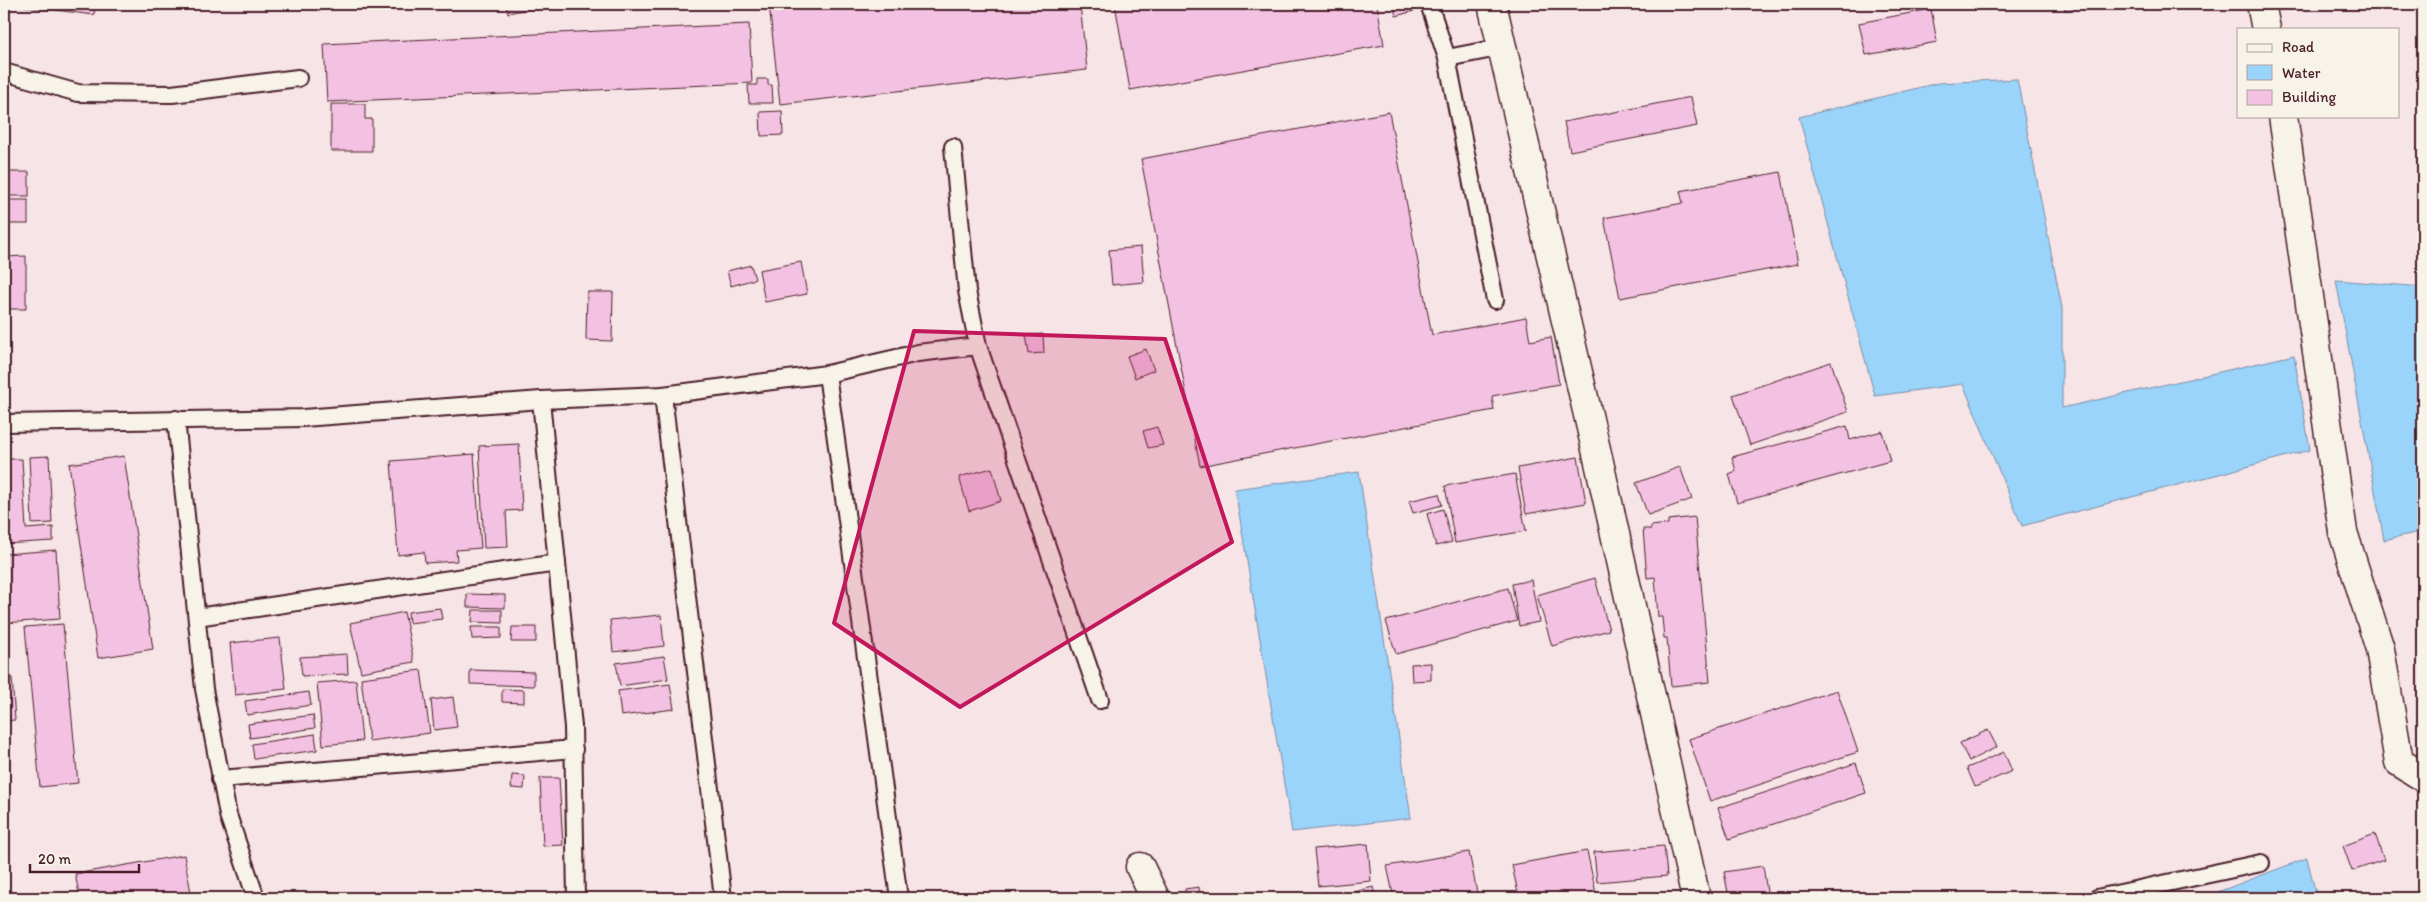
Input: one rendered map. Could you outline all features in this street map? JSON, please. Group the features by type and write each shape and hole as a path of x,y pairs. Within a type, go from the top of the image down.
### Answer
{"street":[{"path":"1492,4 1504,47 1605,488 1696,898"},
{"path":"2261,4 2266,28"},
{"path":"2283,118 2343,532 2380,650 2399,762 2423,777"},
{"path":"1140,867 1155,898"}],"lane":[{"path":"1429,4 1448,58 1494,300"},
{"path":"1448,58 1504,47"},
{"path":"4,72 87,93 172,94 298,78"},
{"path":"953,147 967,291 978,346 1100,700"},
{"path":"4,424 176,419 303,418 541,400 662,394 827,374 918,354 978,346"},
{"path":"827,374 899,898"},
{"path":"662,394 684,560 723,898"},
{"path":"541,400 574,748 576,898"},
{"path":"176,419 204,689 228,815 256,898"},
{"path":"197,617 557,563"},
{"path":"220,779 574,748"},
{"path":"2097,898 2261,863"}],"highlighted area":[{"path":"914,331 1165,339 1232,542 960,707 834,623"}],"water":[{"path":"2017,79 2062,308 2062,408 2294,355 2310,450 2022,526 1963,384 1875,396 1799,117 1938,83"},
{"path":"2336,280 2423,287 2423,531 2384,540"},
{"path":"1359,472 1411,818 1292,832 1235,489"},
{"path":"2307,858 2317,898 2202,898"}],"building":[{"path":"9,4 95,4 94,15"},
{"path":"506,4 555,4 508,13"},
{"path":"769,4 1080,4 1087,70 780,104"},
{"path":"1115,4 1377,4 1384,45 1130,90"},
{"path":"1393,4 1412,4 1414,11 1396,16"},
{"path":"2064,4 2102,4 2065,10"},
{"path":"1931,9 1937,42 1866,55 1859,23"},
{"path":"749,24 752,83 327,102 324,44"},
{"path":"757,79 768,79 768,85 772,85 773,103 749,103 748,85 757,85"},
{"path":"1691,97 1697,126 1570,151 1564,122"},
{"path":"331,104 365,104 365,119 372,119 372,151 331,151"},
{"path":"782,111 783,135 761,136 760,112"},
{"path":"1389,112 1432,335 1526,317 1530,341 1551,337 1559,384 1492,396 1494,410 1200,466 1141,159"},
{"path":"4,172 29,172 29,196 4,196"},
{"path":"1781,172 1798,264 1620,298 1604,218 1683,203 1680,191"},
{"path":"4,200 28,200 28,224 4,224"},
{"path":"1141,247 1144,282 1112,285 1109,250"},
{"path":"26,256 26,309 4,309 4,257"},
{"path":"801,262 807,294 765,302 759,270"},
{"path":"751,265 755,279 731,286 727,271"},
{"path":"587,292 613,292 612,341 586,340"},
{"path":"1043,334 1044,353 1029,354 1026,335"},
{"path":"1146,349 1154,370 1135,378 1127,356"},
{"path":"1831,362 1848,412 1750,445 1733,395"},
{"path":"1847,426 1850,440 1882,431 1890,461 1737,503 1729,474 1736,471 1732,457"},
{"path":"1157,427 1163,445 1148,448 1143,431"},
{"path":"519,444 522,510 506,511 508,547 484,548 479,446"},
{"path":"474,454 481,548 456,550 457,561 425,563 424,552 398,555 391,461"},
{"path":"49,456 52,523 32,524 29,457"},
{"path":"124,456 153,649 98,658 69,464"},
{"path":"1578,457 1586,503 1526,514 1518,468"},
{"path":"4,459 22,459 26,529 53,527 53,541 4,544"},
{"path":"1680,467 1692,499 1648,515 1636,483"},
{"path":"992,468 1001,501 969,511 959,477"},
{"path":"1515,474 1526,531 1455,543 1445,486"},
{"path":"1439,494 1442,505 1413,513 1409,501"},
{"path":"1443,509 1452,542 1436,546 1427,514"},
{"path":"1695,517 1710,682 1671,686 1667,638 1664,638 1662,617 1658,617 1655,577 1647,578 1643,529 1651,529 1651,526 1668,524 1668,520"},
{"path":"56,550 60,619 4,623 4,554"},
{"path":"1595,578 1609,630 1552,646 1537,595"},
{"path":"1531,580 1539,622 1519,626 1512,584"},
{"path":"1508,588 1517,621 1396,654 1386,621"},
{"path":"467,594 505,595 505,608 467,607"},
{"path":"440,608 442,619 409,623 408,612"},
{"path":"473,610 502,610 502,623 472,622"},
{"path":"404,612 414,662 361,672 350,623"},
{"path":"661,615 664,646 613,652 610,620"},
{"path":"63,624 78,783 40,787 25,627"},
{"path":"471,627 501,627 501,638 472,639"},
{"path":"512,627 536,627 536,642 511,642"},
{"path":"280,638 286,689 235,695 230,643"},
{"path":"347,654 348,674 302,676 300,657"},
{"path":"664,656 668,679 620,686 616,663"},
{"path":"1431,663 1431,680 1412,681 1411,664"},
{"path":"421,670 430,733 369,741 361,678"},
{"path":"470,670 534,672 534,686 470,684"},
{"path":"12,678 15,720 4,721 4,679"},
{"path":"356,680 362,741 323,745 317,683"},
{"path":"670,684 674,709 621,716 618,691"},
{"path":"502,689 524,690 524,703 502,702"},
{"path":"1837,690 1858,752 1710,801 1689,739"},
{"path":"309,692 311,705 247,715 245,701"},
{"path":"453,697 457,727 434,730 431,700"},
{"path":"313,715 315,728 250,738 248,724"},
{"path":"1988,730 1997,747 1969,761 1960,743"},
{"path":"315,734 317,750 254,759 252,744"},
{"path":"2004,752 2012,771 1975,787 1967,768"},
{"path":"1856,763 1866,793 1729,839 1718,808"},
{"path":"512,775 525,776 524,789 511,788"},
{"path":"540,778 559,778 563,845 543,846"},
{"path":"2375,834 2384,860 2352,871 2343,846"},
{"path":"1368,844 1371,881 1318,886 1314,849"},
{"path":"1664,846 1667,876 1597,882 1594,852"},
{"path":"1587,851 1597,898 1519,898 1512,865"},
{"path":"1469,852 1478,898 1394,898 1387,866"},
{"path":"184,855 192,898 80,898 75,874"},
{"path":"1763,866 1768,898 1729,898 1724,872"},
{"path":"1199,887 1200,898 1186,898 1185,889"},
{"path":"1373,887 1376,898 1332,898"}]}
